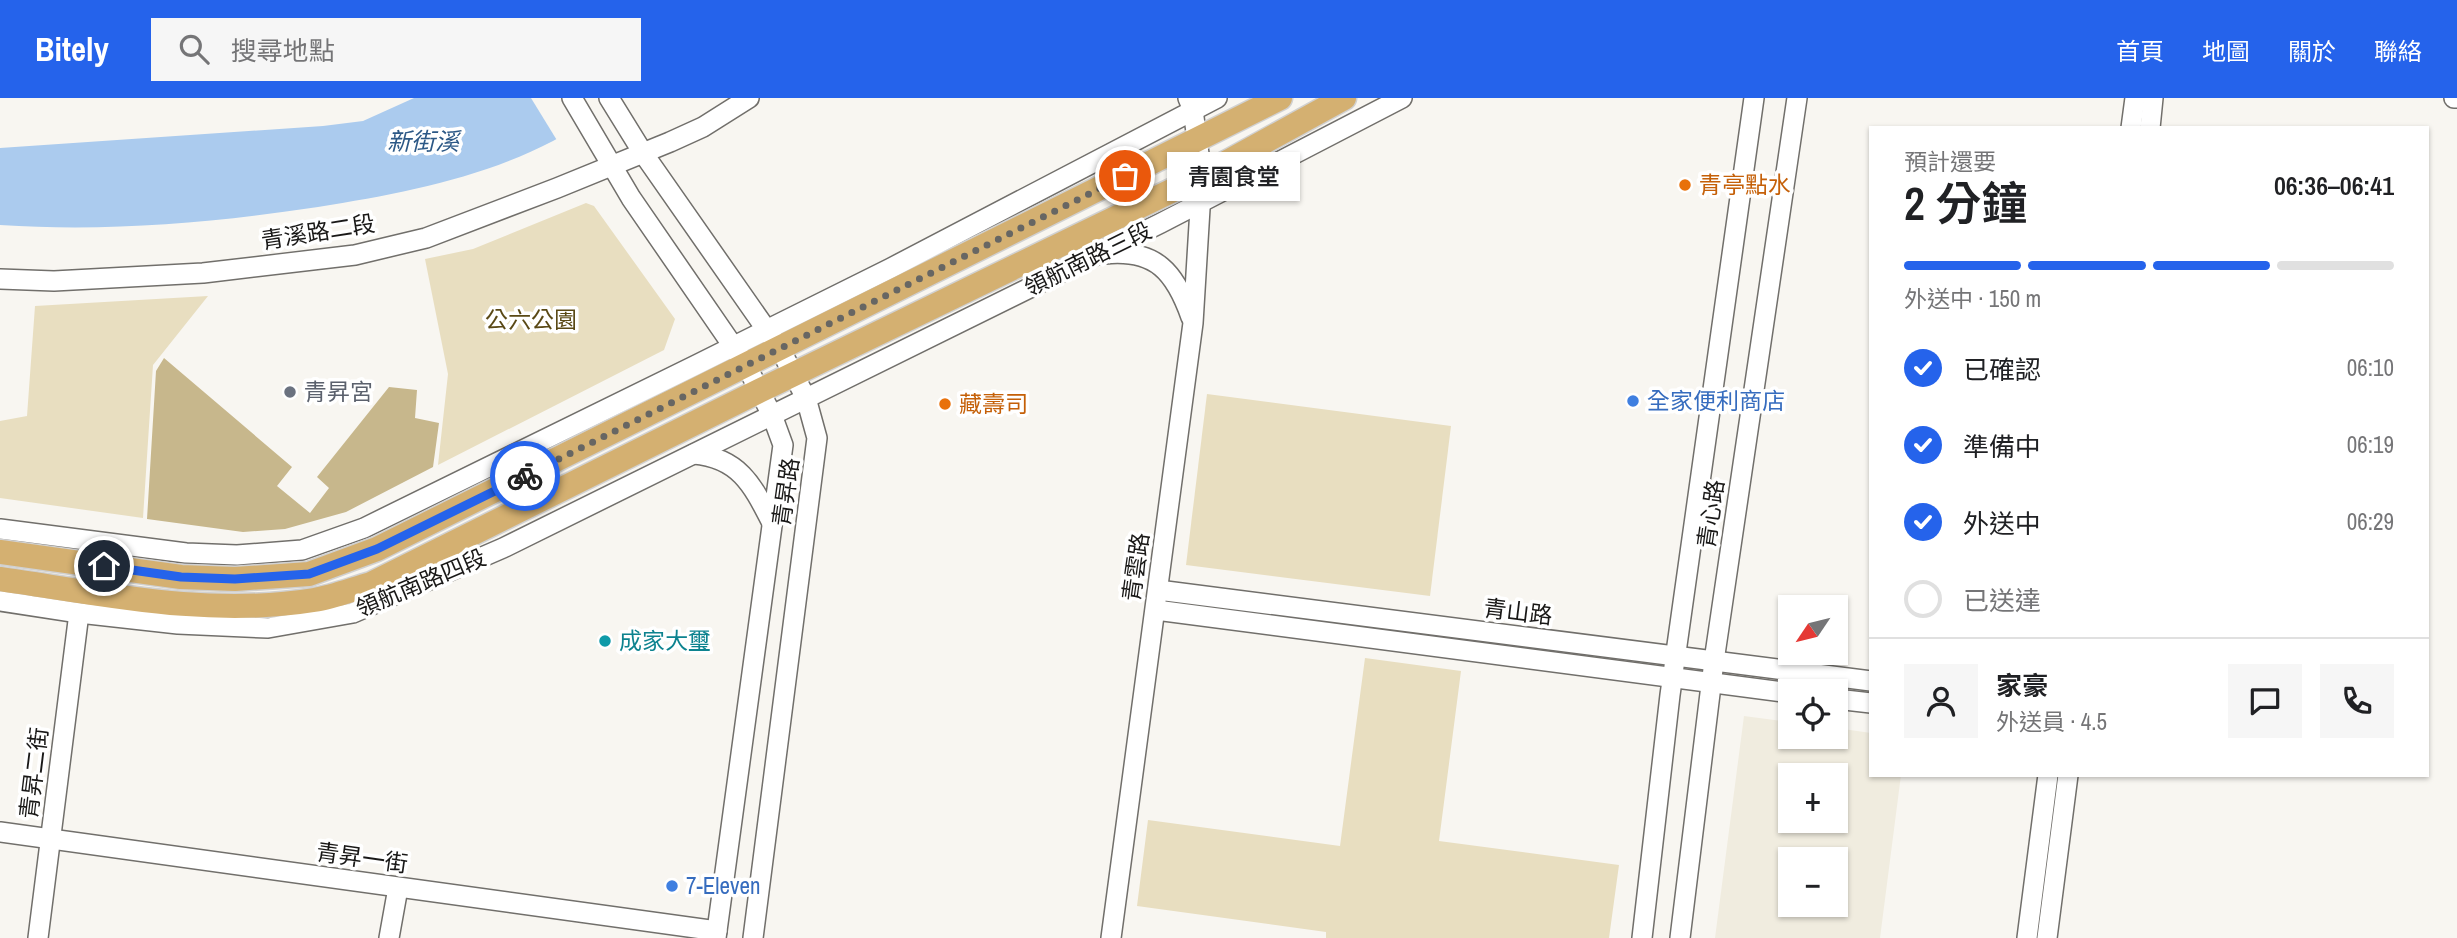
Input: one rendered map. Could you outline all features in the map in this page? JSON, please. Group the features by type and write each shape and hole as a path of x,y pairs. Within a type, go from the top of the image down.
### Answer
{"main road":[{"path":"0,552 181,577 235,579 309,574 377,549 739,356 1196,141 1280,98"},
{"name":"領航南路三段","path":"759,391 1202,176 1344,98"},
{"name":"領航南路四段","path":"0,579 177,604 234,607 316,600 371,584 759,391"}],"street":[{"name":"青昇路","path":"572,98 589,125 628,159 774,339 806,398 817,438 753,938"},
{"name":"青溪路二段","path":"0,279 54,281 203,273 355,255 426,238 703,127 749,98"},
{"path":"774,339 891,268 1190,104 1217,98"},
{"name":"領航南路三段","path":"772,415 1097,255 1402,98"},
{"name":"青心路","path":"1642,938 1672,678 1754,98"},
{"name":"青心路","path":"1680,938 1714,661 1797,98"},
{"path":"2131,126 2135,98"},
{"path":"2150,126 2153,98"},
{"name":"青昇路","path":"613,103 628,159 631,198 739,356 772,415 783,445 716,934"},
{"path":"1190,104 1202,176"},
{"name":"青雲路","path":"1111,938 1193,323 1202,176"},
{"path":"1097,255 1125,252 1148,258 1170,273 1182,293 1193,323"},
{"path":"0,529 186,553 237,555 302,551 364,528 739,356"},
{"name":"領航南路四段","path":"0,601 178,624 268,628 353,613 503,548 772,415"},
{"path":"694,454 722,460 742,473 755,490 772,523"},
{"path":"466,564 550,495"},
{"name":"青山路","path":"1157,600 1714,661 1869,681"},
{"name":"青山路","path":"1157,600 1672,678 1778,691"},
{"name":"青昇二街","path":"37,938 79,613"},
{"path":"1848,700 1869,703"},
{"path":"2027,938 2048,777"},
{"path":"2047,938 2068,777"},
{"name":"青昇一街","path":"0,832 716,934"},
{"path":"389,938 398,888"}],"shaded area":[{"path":"164,358 292,467 277,486 310,513 329,488 317,477 389,387 417,390 415,418 439,423 433,467 346,512 285,529 243,532 147,519 156,371"},
{"path":"1744,716 1778,720 1778,749 1848,749 1848,730 1869,733 1869,777 1901,777 1880,938 1715,938"}],"green space":[{"name":"公六公園","path":"586,203 594,206 675,319 664,350 438,465 448,374 425,259 473,249"},
{"path":"208,296 153,365 143,518 0,498 0,421 27,416 35,306"},
{"path":"1207,394 1451,426 1430,596 1186,565"},
{"path":"1365,658 1461,671 1439,841 1619,865 1609,938 1326,938 1326,932 1137,906 1148,820 1340,846"}],"water":[{"name":"新街溪","path":"414,98 620,98 562,136 497,166 379,197 239,218 159,225 0,225 0,148 323,126 363,121"}],"pier":[{"path":"531,98 624,98 558,142"}],"way so far":[{"path":"525,476 1125,176"}],"place":[{"name":"青園食堂","path":"1125,176"},
{"name":"青亭點水","path":"1685,185"},
{"name":"青昇宮","path":"290,392"},
{"name":"全家便利商店","path":"1633,401"},
{"name":"藏壽司","path":"945,404"},
{"name":"成家大璽","path":"605,641"},
{"name":"7-Eleven","path":"672,886"}],"route":[{"path":"104,566 181,577 235,579 309,574 377,549 525,476"}]}
